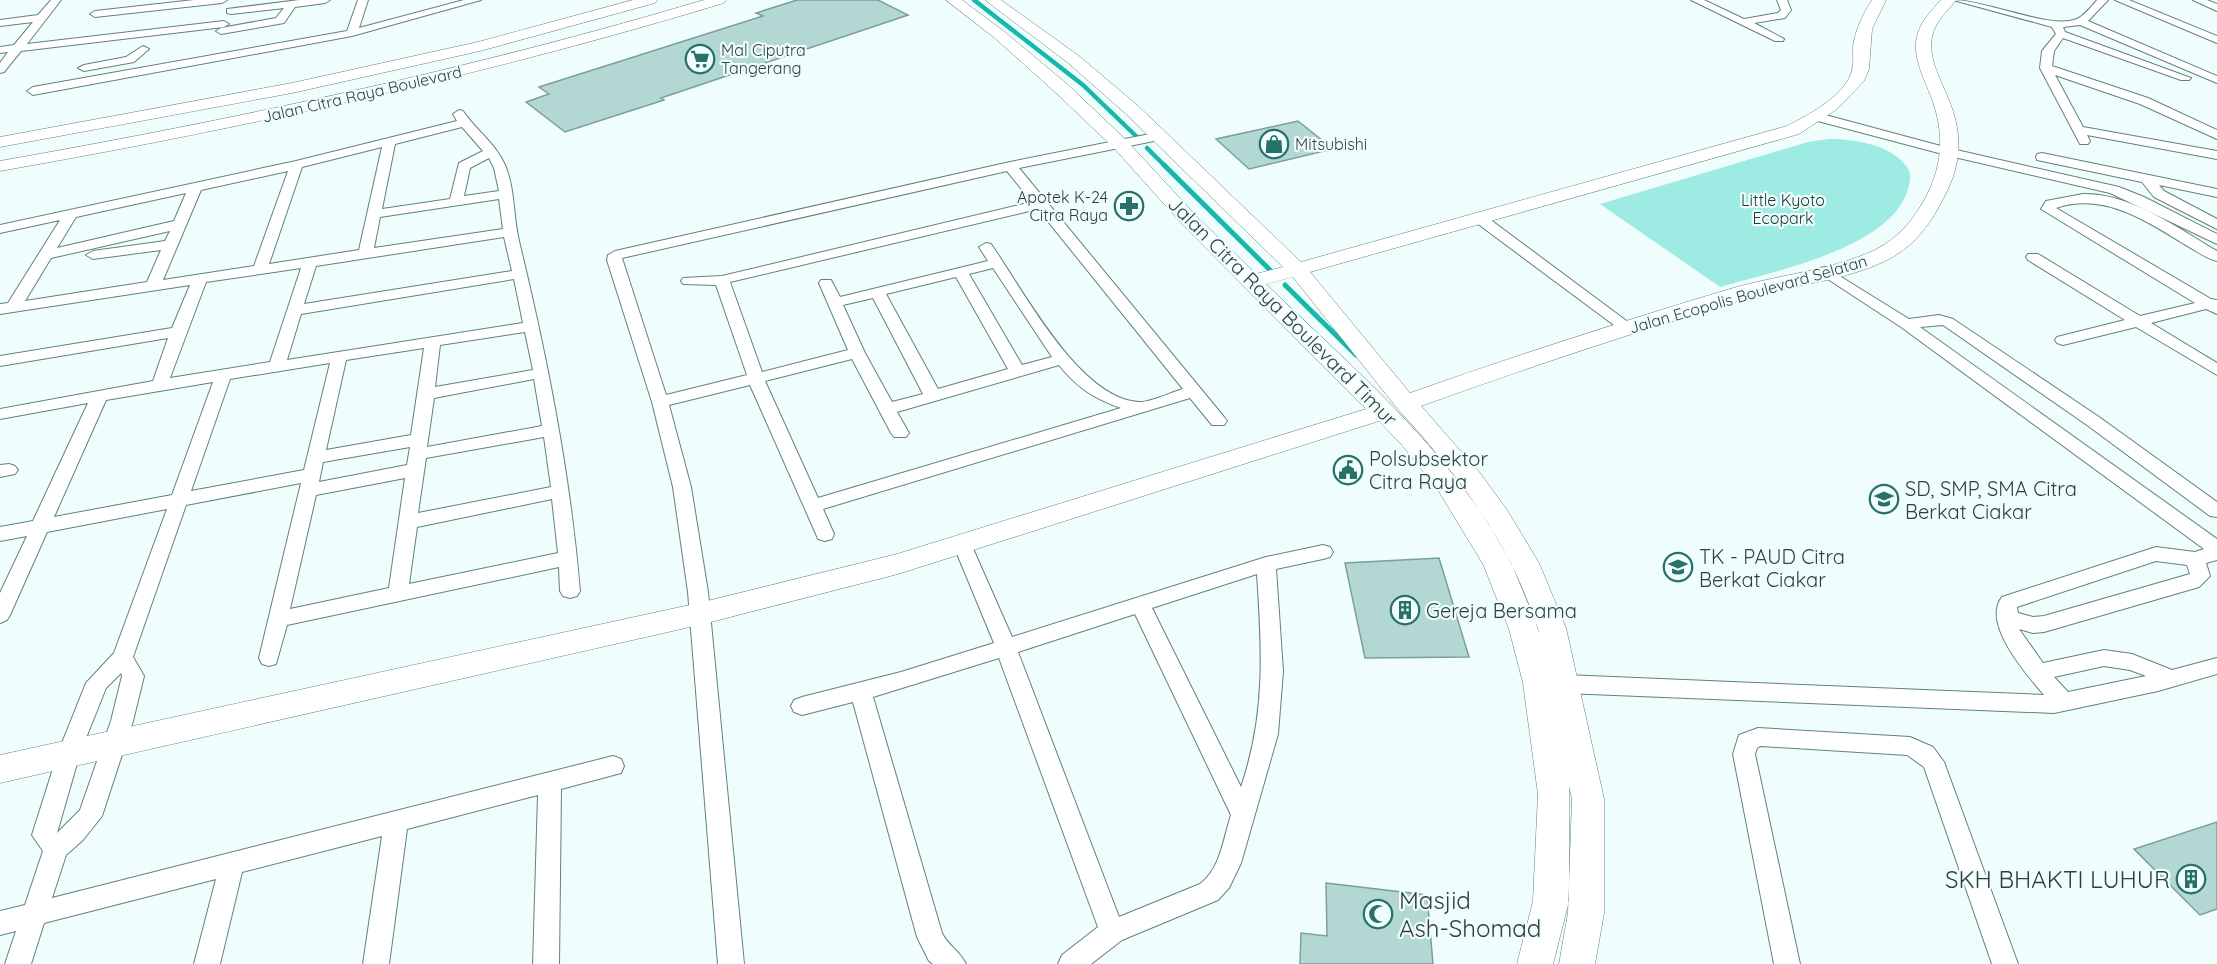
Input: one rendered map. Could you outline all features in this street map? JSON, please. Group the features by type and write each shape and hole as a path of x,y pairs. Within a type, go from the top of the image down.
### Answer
{"street":[{"path":"0,70 56,0"},
{"path":"124,10 131,0"},
{"path":"95,14 222,0"},
{"path":"216,42 237,0"},
{"path":"231,11 325,0"},
{"path":"352,33 363,0"},
{"path":"0,50 105,38 216,42 352,33 477,0"},
{"name":"Jalan Citra Raya Boulevard","path":"0,142 313,84 490,44 650,0"},
{"name":"Jalan Citra Raya Boulevard","path":"0,166 264,116 396,88 535,53 719,0"},
{"name":"Jalan Citra Raya Boulevard Timur","path":"953,0 1001,36 1126,143 1176,206 1259,279 1394,406 1433,432 1498,517 1525,563 1552,628 1588,799 1586,913 1577,964"},
{"name":"Jalan Citra Raya Boulevard Timur","path":"993,0 1073,59 1293,270 1394,406 1432,466 1473,522 1497,564 1523,629 1538,683 1554,794 1551,901 1535,964"},
{"path":"1696,0 1779,39"},
{"path":"1741,22 1781,16 1786,10 1782,0"},
{"path":"1259,279 1793,130 1818,117 1844,95 1860,73 1861,45 1865,28 1879,0"},
{"name":"Jalan Ecopolis Boulevard Selatan","path":"0,769 73,743 697,593 898,564 1365,418 1623,325 1872,260 1896,246 1930,210 1946,175 1950,152 1950,131 1923,59 1923,46 1932,18 1949,0"},
{"path":"1958,0 2058,29 2217,91"},
{"path":"2085,142 2046,68 2048,51 2058,29 2081,22 2103,0"},
{"path":"2120,0 2217,40"},
{"path":"2198,0 2217,8"},
{"path":"33,91 71,85 278,22 292,4"},
{"path":"356,21 448,7"},
{"path":"0,23 42,18"},
{"path":"2081,22 2214,79"},
{"path":"71,85 105,38"},
{"path":"84,68 130,60 143,49"},
{"path":"2046,68 2144,100 2217,135"},
{"path":"2192,80 2214,79"},
{"path":"1818,117 1950,152 2114,190 2217,240"},
{"path":"0,229 389,144 461,119 500,166 507,194 510,231 552,430 570,591"},
{"path":"2080,130 2217,155"},
{"path":"731,964 697,593 682,487 660,402 614,260 615,255 1010,166 1156,137"},
{"path":"366,253 389,144"},
{"path":"456,201 464,166 490,152"},
{"path":"2042,157 2217,193"},
{"path":"260,269 296,165"},
{"path":"1010,166 1192,392 1218,421"},
{"path":"2147,178 2159,194 2217,225"},
{"path":"153,285 195,188"},
{"path":"374,214 507,194"},
{"path":"2214,305 2048,209 2051,204 2087,198 2123,205 2217,257"},
{"path":"688,280 722,280 1040,204"},
{"path":"7,308 43,259 71,214"},
{"path":"1479,218 1623,325"},
{"path":"43,259 180,225"},
{"path":"7,308 510,231"},
{"path":"43,259 171,244"},
{"path":"986,247 1063,359 1095,391 1139,408"},
{"path":"2033,257 2217,370"},
{"path":"277,367 310,262"},
{"path":"836,302 997,263"},
{"path":"960,272 1018,372"},
{"path":"1825,272 1906,324 2217,549"},
{"path":"295,310 520,274"},
{"path":"160,386 178,332 200,278"},
{"path":"722,280 756,379 825,534"},
{"path":"826,283 857,354 900,433"},
{"path":"877,292 933,396"},
{"path":"2063,339 2214,305"},
{"path":"1906,324 1939,320 1948,322 2093,421 2217,511"},
{"path":"0,414 531,326"},
{"path":"0,361 178,332"},
{"path":"398,594 433,342"},
{"path":"660,402 857,354"},
{"path":"269,658 339,357"},
{"path":"888,409 1063,359"},
{"path":"426,394 542,374"},
{"path":"56,849 44,835 73,743 97,683 123,657 223,376"},
{"path":"812,506 1192,392"},
{"path":"0,615 99,397"},
{"path":"0,534 552,430"},
{"path":"312,474 418,455"},
{"path":"408,522 560,491"},
{"path":"962,544 1006,648 1101,906 1113,931"},
{"path":"802,706 861,693 1266,564 1323,552"},
{"path":"2063,702 2038,674 2009,629 2007,604 2009,602 2156,554 2195,559 2217,554"},
{"path":"278,619 568,558"},
{"path":"2009,618 2032,625 2044,624 2192,582 2200,576 2195,559"},
{"path":"1071,964 1113,931 1215,888 1231,854 1267,734 1272,659 1266,564"},
{"path":"1140,604 1243,814"},
{"path":"18,964 56,849 90,816 130,692 133,676 123,657"},
{"path":"2038,674 2098,657 2108,657 2143,664 2169,678"},
{"path":"1565,684 2054,704 2217,666"},
{"path":"861,693 930,937 938,952 953,964"},
{"path":"1787,964 1744,754 1747,742 1758,737 1910,746 1925,754 1932,762 2005,964"},
{"path":"0,923 613,766"},
{"path":"546,964 550,782"},
{"path":"376,964 396,822"},
{"path":"207,964 232,864"}],"green space":[{"name":"Little Kyoto Ecopark","path":"1828,139 1871,144 1892,153 1910,172 1908,189 1897,210 1879,227 1855,242 1828,254 1769,274 1720,287 1600,204 1808,142"}],"building":[{"name":"Mal Ciputra Tangerang","path":"797,0 878,0 908,15 565,132 526,102 549,94 539,87 763,16 756,13"},
{"name":"Mitsubishi","path":"1298,121 1333,149 1249,169 1216,139"},
{"name":"Gereja Bersama","path":"1439,558 1469,657 1365,658 1345,563"},
{"name":"SKH BHAKTI LUHUR","path":"2217,822 2217,909 2200,915 2134,849"},
{"name":"Masjid Ash-Shomad","path":"1326,883 1427,895 1433,964 1300,964 1301,933 1327,936"}],"waterway":[{"path":"974,0 1083,85 1137,137"},
{"path":"1147,148 1164,165"},
{"path":"1164,165 1271,271"},
{"path":"1285,285 1356,355"}],"place":[{"name":"Mal Ciputra Tangerang","path":"700,59"},
{"name":"Mitsubishi","path":"1274,144"},
{"name":"Apotek K-24 Citra Raya","path":"1129,206"},
{"name":"Polsubsektor Citra Raya","path":"1348,470"},
{"name":"SD, SMP, SMA Citra Berkat Ciakar","path":"1884,499"},
{"name":"TK - PAUD Citra Berkat Ciakar","path":"1678,567"},
{"name":"Gereja Bersama","path":"1405,610"},
{"name":"SKH BHAKTI LUHUR","path":"2191,879"},
{"name":"Masjid Ash-Shomad","path":"1378,914"}]}
